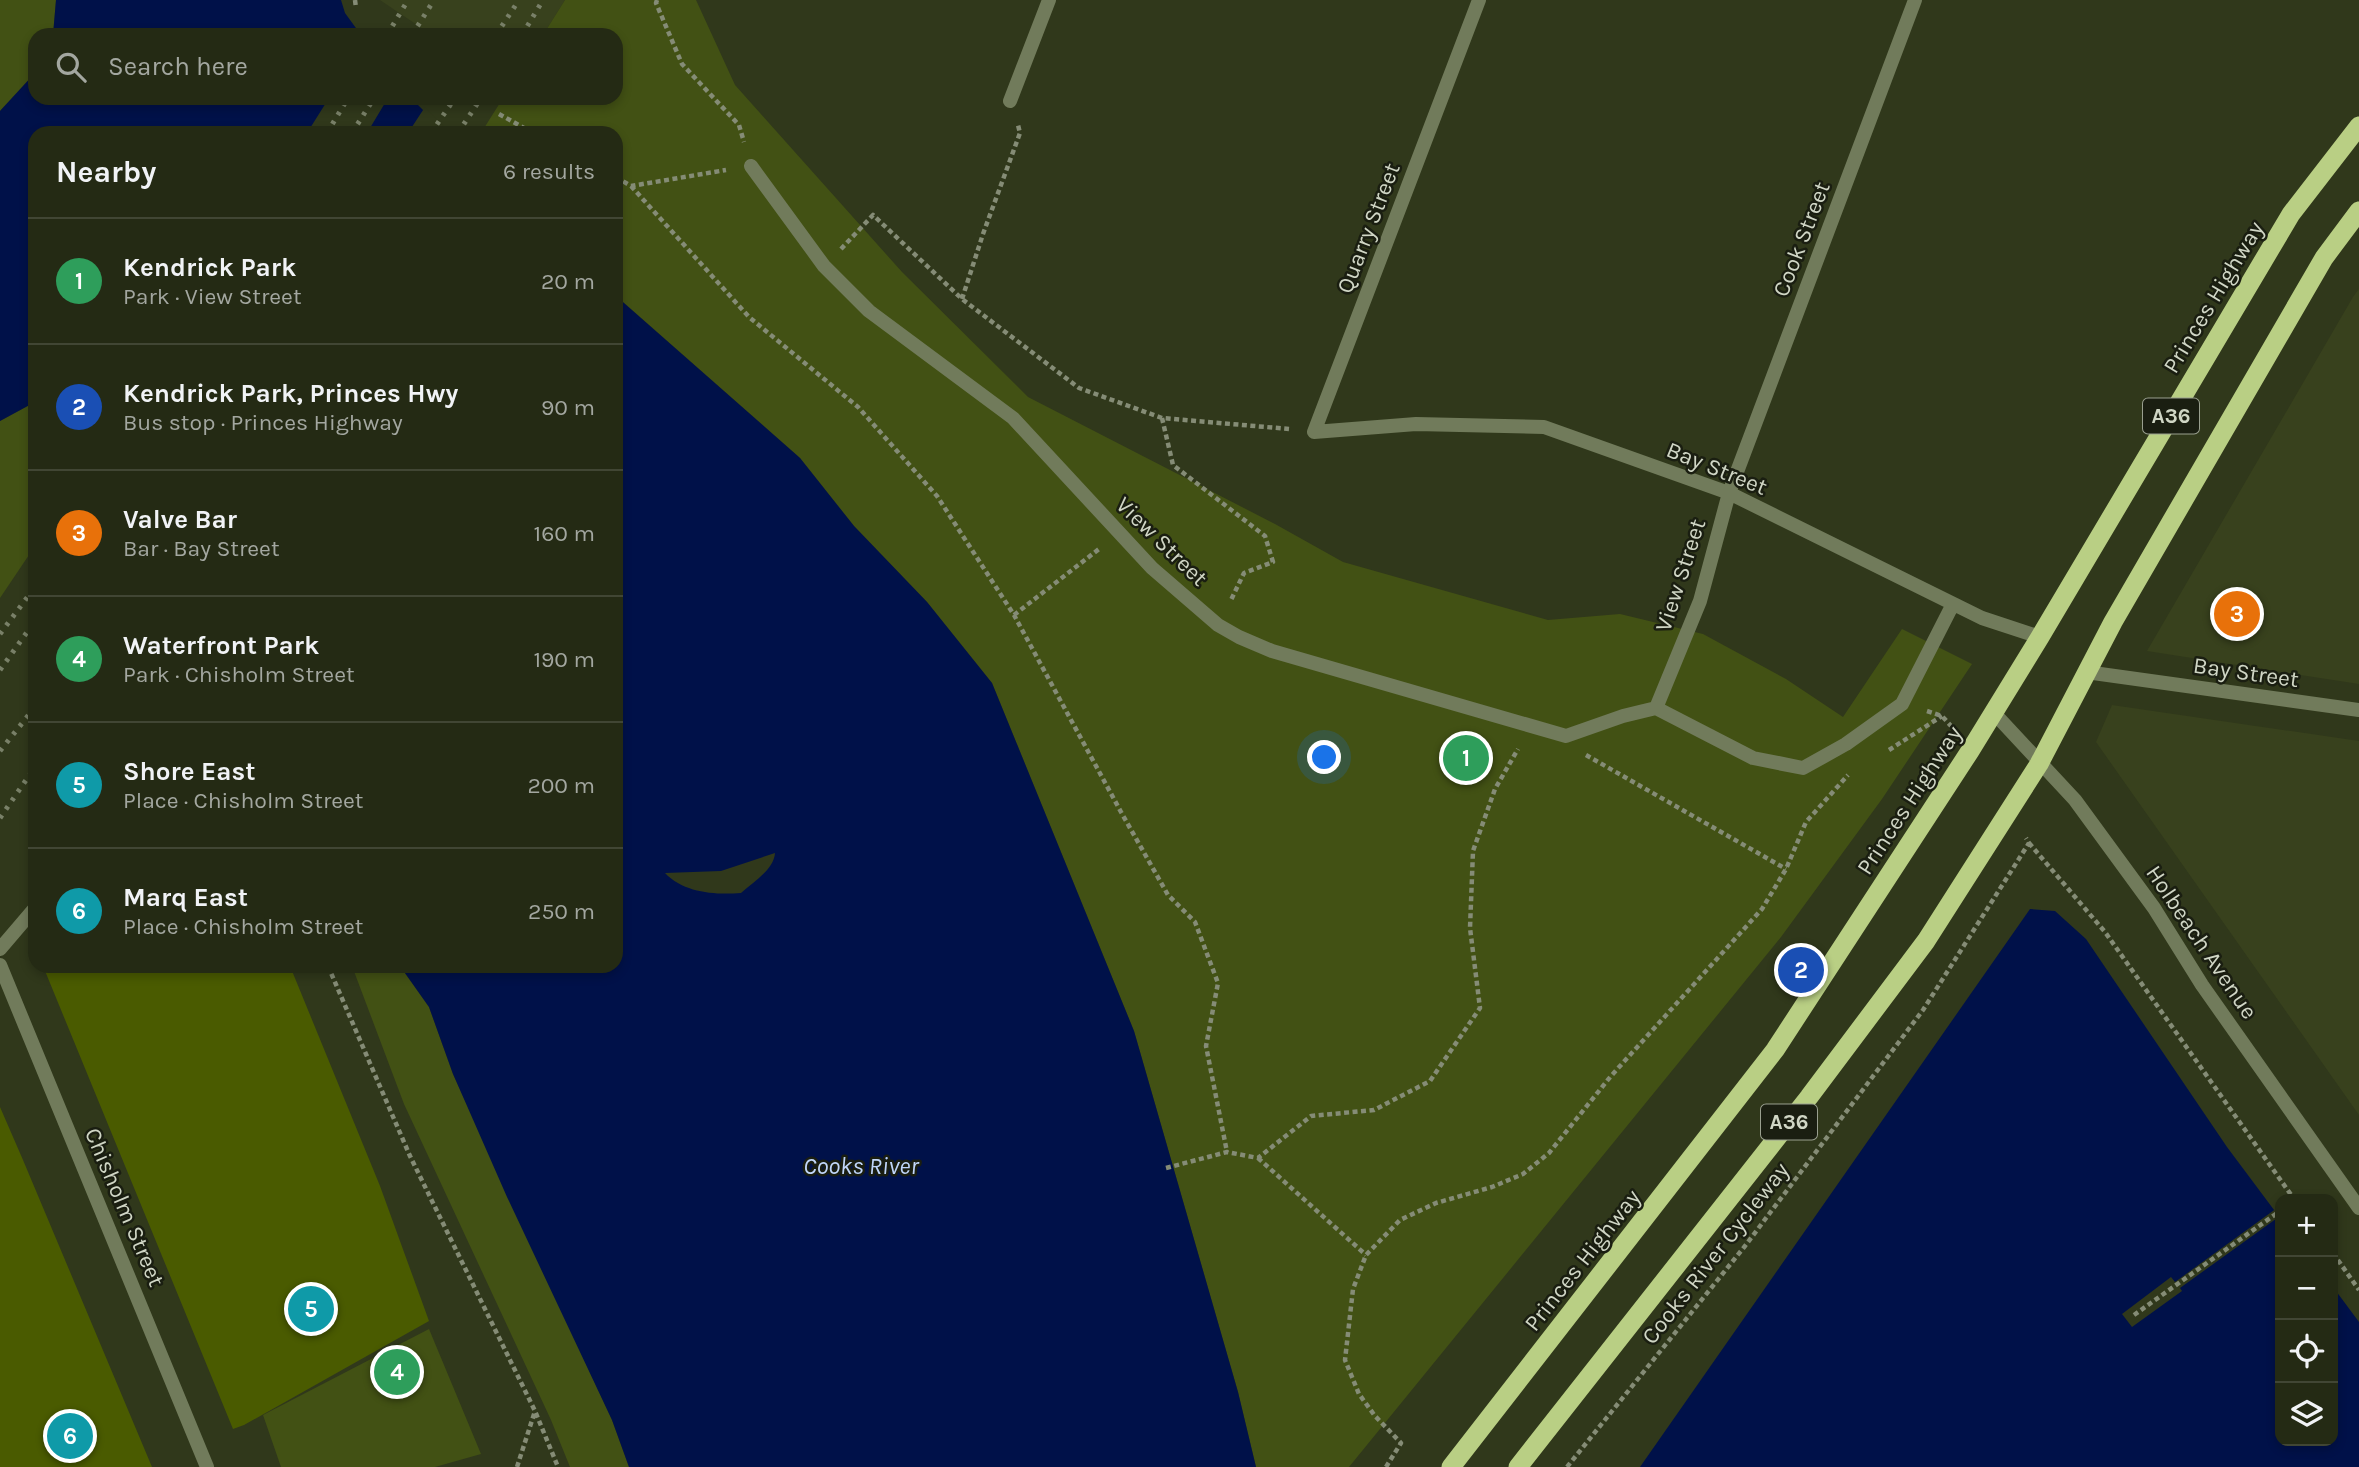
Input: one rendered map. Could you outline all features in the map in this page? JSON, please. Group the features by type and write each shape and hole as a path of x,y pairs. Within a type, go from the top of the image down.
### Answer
{"highway":[{"name":"Princes Highway","path":"1451,1467 1775,1050 1994,713 2291,214 2359,126"},
{"name":"A36","path":"1518,1467 1809,1097 1917,952 2039,764 2086,672 2324,258 2359,211"}],"street":[{"path":"1010,101 1049,0"},
{"name":"Quarry Street","path":"1314,432 1479,0"},
{"name":"Cook Street","path":"1729,493 1915,0"},
{"name":"View Street","path":"751,166 824,266 869,312 1013,418 1152,568 1218,625 1239,638 1272,651 1566,736"},
{"name":"Bay Street","path":"1314,432 1416,424 1544,427 1729,493 1982,618 2040,638"},
{"name":"View Street","path":"1656,708 1700,601 1729,493"},
{"path":"1566,736 1623,716 1656,708 1753,758 1803,768 1846,744 1902,704 1953,604"},
{"name":"Bay Street","path":"2086,672 2359,710"},
{"name":"Holbeach Avenue","path":"1994,713 2075,800 2154,908 2202,985 2359,1209"},
{"path":"0,948 28,916"},
{"name":"Chisholm Street","path":"0,965 207,1467"}],"path":[{"path":"355,0 356,8"},
{"path":"657,0 682,64 739,125"},
{"path":"962,299 1020,133 1010,101"},
{"path":"499,114 520,126"},
{"path":"631,186 751,166"},
{"path":"623,181 631,186 749,317 858,407 937,496 1014,615 1168,895 1195,922 1217,982 1206,1046 1227,1152"},
{"path":"824,266 873,215 962,299 1079,388 1162,418 1314,432"},
{"path":"1162,418 1172,465 1265,536 1273,562 1244,573"},
{"path":"1014,615 1119,533"},
{"path":"1902,704 1942,716 1970,751"},
{"path":"1882,754 1942,716"},
{"path":"1258,1158 1311,1116 1374,1110 1430,1081 1480,1008 1470,928 1473,851 1494,789 1532,725"},
{"path":"1566,736 1591,760 1786,869"},
{"path":"1386,1467 1401,1443 1375,1416 1360,1394 1345,1360 1353,1289 1366,1255 1400,1220 1436,1203 1492,1187 1523,1174 1549,1153 1611,1076 1762,909 1786,869 1805,822 1848,775"},
{"path":"2010,812 2029,843 2105,932 2290,1194"},
{"name":"Cooks River Cycleway","path":"1567,1467 1745,1246 1923,1010 2029,843"},
{"path":"331,973 410,1156 535,1411 558,1467"},
{"path":"1166,1168 1227,1152 1258,1158 1366,1255"},
{"path":"2134,1315 2275,1215"},
{"path":"2336,1257 2359,1290"},
{"path":"509,1467 517,1466 535,1411"}],"shaded area":[{"path":"0,0 56,0 54,28 28,28 28,81 0,111"},
{"path":"380,0 565,0 547,28 422,28"},
{"path":"565,0 696,0 735,85 902,272 1028,397 1275,524 1343,562 1548,620 1620,614 1703,634 1786,679 1843,717 1902,629 1972,664 1882,799 1781,937 1349,1467 1256,1467 1238,1392 1134,1031 992,683 927,602 854,526 800,458 623,302 623,126 485,126 499,105 623,105 623,28 547,28"},
{"path":"2359,289 2359,684 2147,651 2353,297"},
{"path":"28,406 28,556 0,598 0,421"},
{"path":"2112,705 2359,741 2359,1115 2096,742"},
{"path":"355,973 405,973 429,1007 453,1074 612,1420 629,1467 570,1467 551,1420 404,1104"},
{"path":"429,1329 481,1454 435,1467 281,1467 263,1415"}],"water":[{"path":"56,0 341,0 345,13 356,28 54,28"},
{"path":"28,81 28,105 418,105 439,126 28,126 28,406 0,421 0,111"},
{"name":"Cooks River","path":"623,302 800,458 854,526 927,602 992,683 1134,1031 1238,1392 1256,1467 629,1467 612,1420 507,1197 453,1074 429,1007 405,973 623,973","holes":["775,853 771,864 741,893 721,894 691,889 665,873 721,871"]},
{"path":"2030,909 2055,911 2086,939 2227,1147 2275,1211 2275,1446 2338,1446 2338,1294 2359,1322 2359,1467 1640,1467"}],"pier":[{"path":"325,105 384,105 371,126 311,126"},
{"path":"425,107 443,126 413,126"},
{"path":"2275,1209 2275,1220 2180,1288 2182,1291 2132,1327 2122,1314 2171,1277 2175,1282"}],"building":[{"path":"46,973 293,973 380,1186 429,1321 233,1429"},
{"path":"0,1107 23,1160 152,1467 0,1467"}],"railway":[{"path":"391,28 408,0"},
{"path":"416,28 434,0"},
{"path":"501,28 519,0"},
{"path":"526,28 543,0"},
{"path":"331,126 344,105"},
{"path":"356,126 370,105"},
{"path":"436,126 450,105"},
{"path":"463,126 476,105"},
{"path":"0,634 28,596"},
{"path":"0,670 28,631"},
{"path":"0,751 28,716"},
{"path":"0,818 28,777"}],"place":[{"name":"Valve Bar","path":"2237,614"},
{"name":"Kendrick Park","path":"1466,758"},
{"name":"Kendrick Park, Princes Hwy","path":"1801,970"},
{"name":"Shore East","path":"311,1309"},
{"name":"Waterfront Park","path":"397,1372"},
{"name":"Marq East","path":"70,1436"}]}
